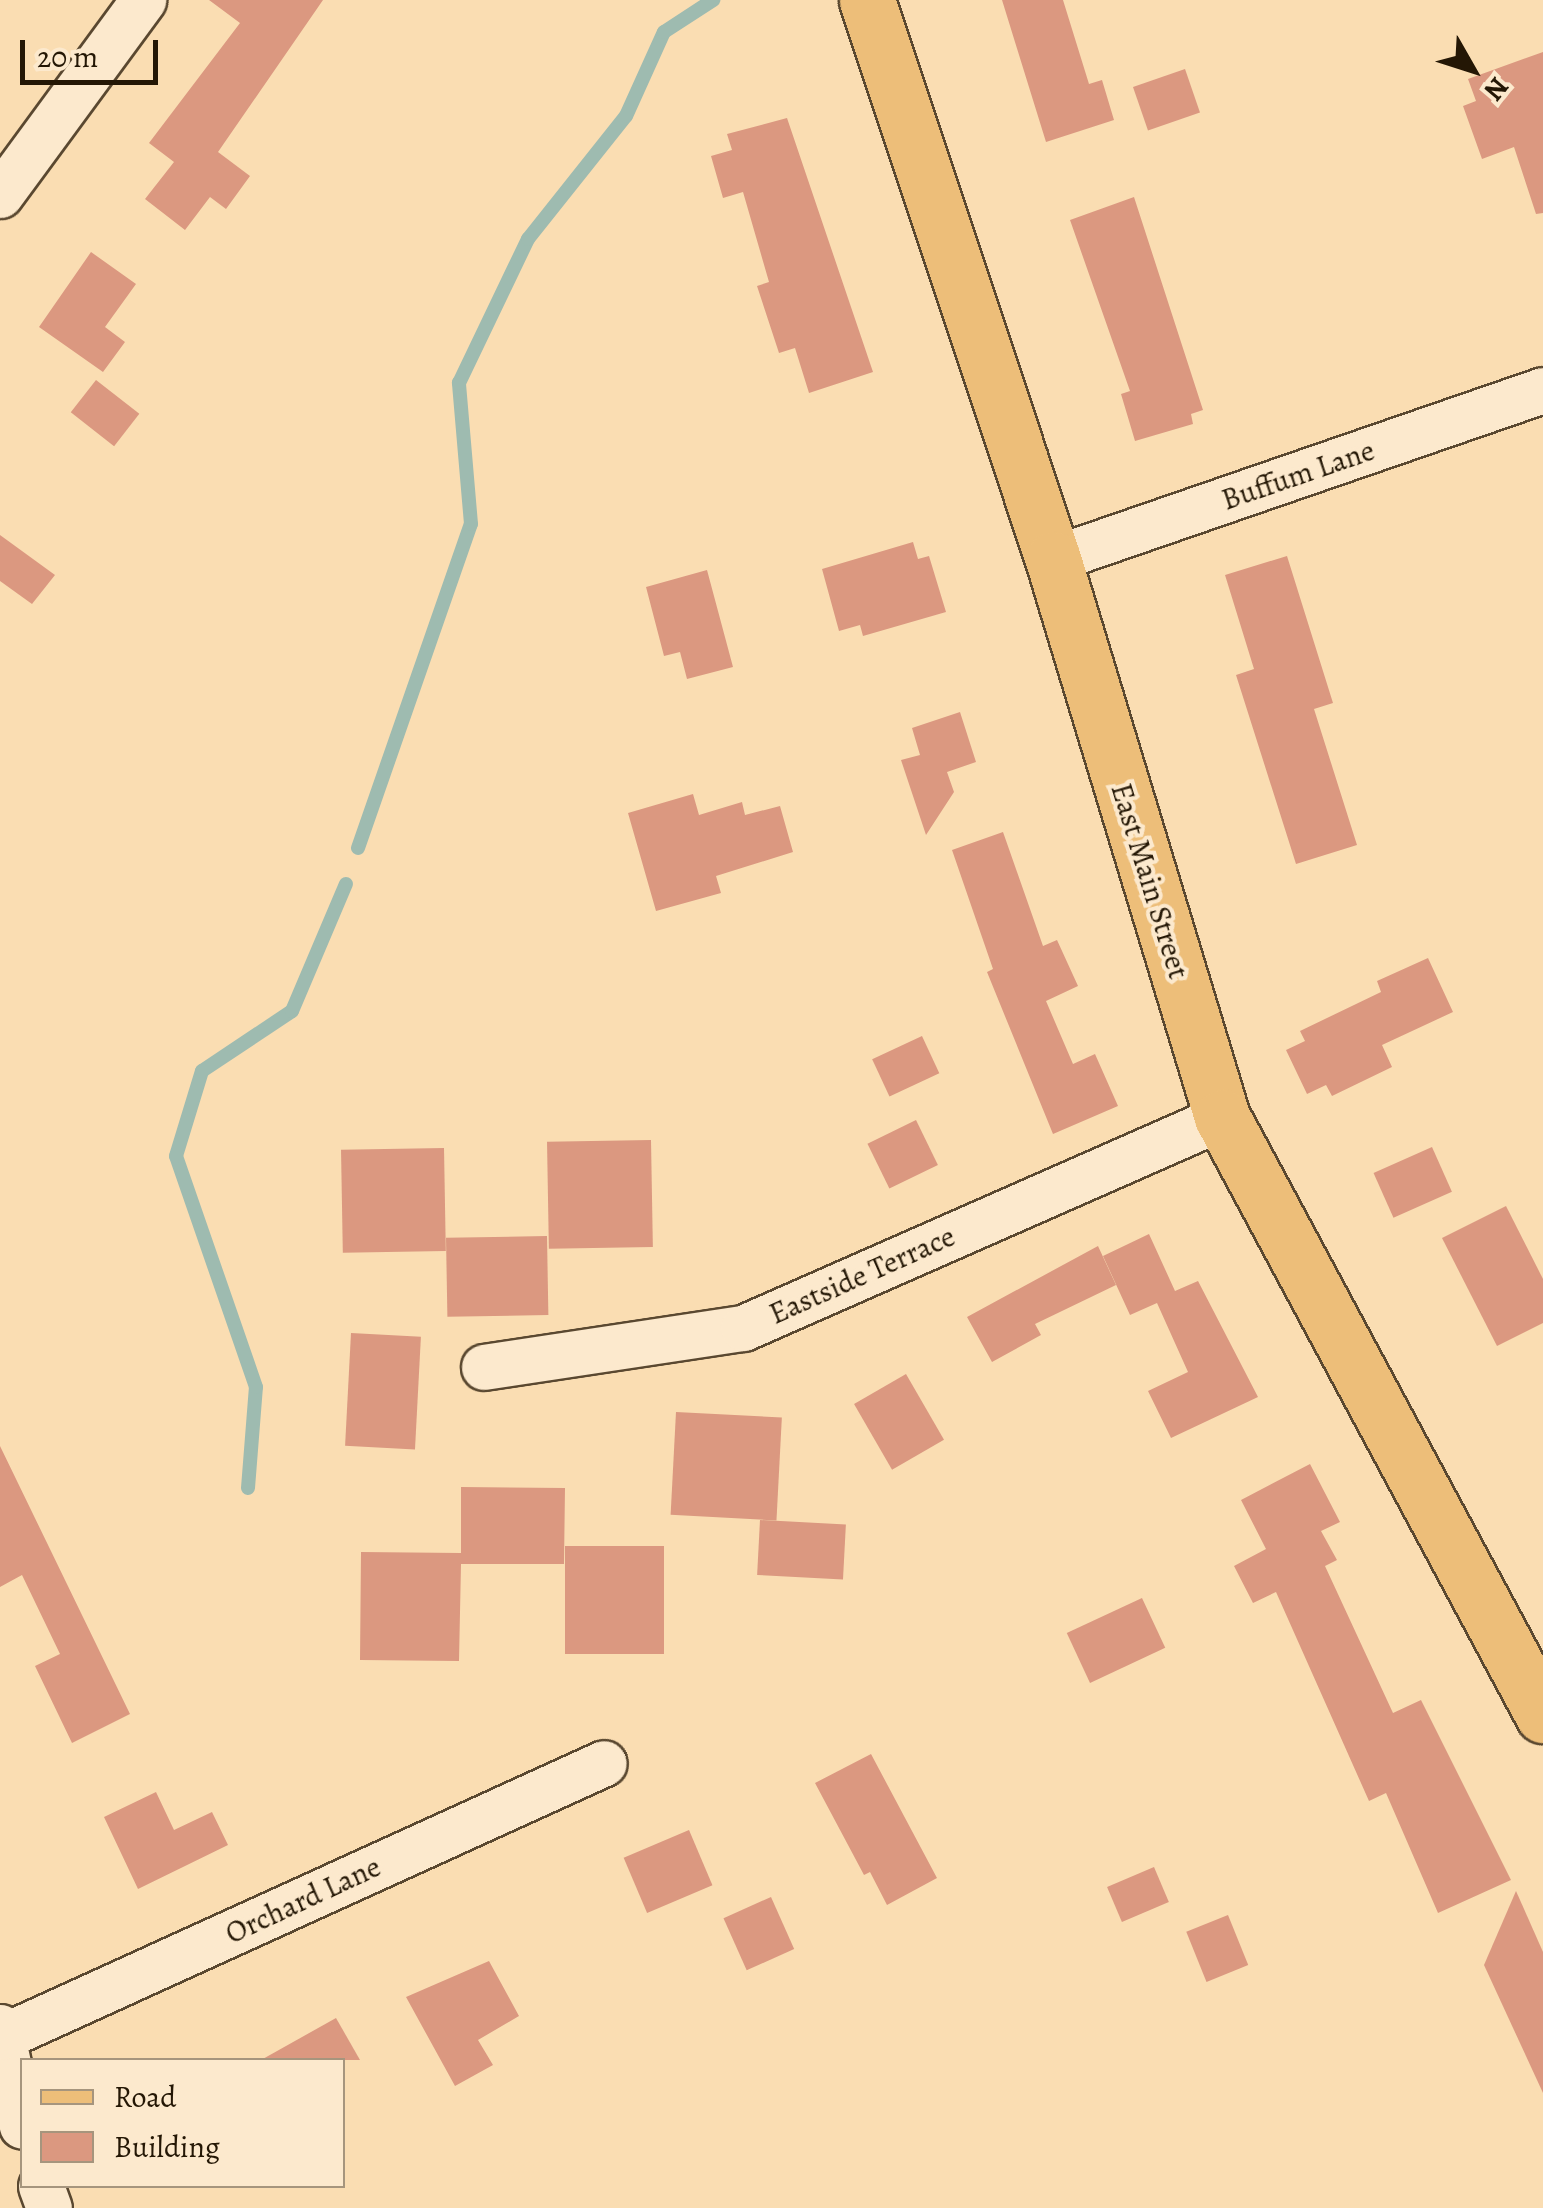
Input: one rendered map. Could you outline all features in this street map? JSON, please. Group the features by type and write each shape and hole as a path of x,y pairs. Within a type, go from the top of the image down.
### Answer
{"main road":[{"name":"East Main Street","path":"867,0 1053,559 1222,1116 1543,1715"}],"street":[{"path":"0,195 143,0"},
{"name":"Buffum Lane","path":"1053,559 1543,390"},
{"name":"Eastside Terrace","path":"484,1367 743,1328 1222,1116"},
{"name":"Orchard Lane","path":"1,2032 604,1763"},
{"path":"1,2032 20,2117"}],"building":[{"path":"209,0 323,0 218,152 250,176 226,209 210,197 185,230 145,199 174,162 149,143 240,23"},
{"path":"1002,0 1063,0 1089,84 1102,80 1114,120 1046,142"},
{"path":"1543,52 1543,213 1536,214 1514,147 1482,159 1463,106 1476,101 1468,79"},
{"path":"1185,69 1200,112 1148,130 1133,87"},
{"path":"787,118 873,372 809,393 795,348 779,353 757,286 769,282 743,192 723,198 711,156 732,150 727,134"},
{"path":"1134,197 1203,410 1191,414 1193,424 1135,441 1121,394 1130,391 1070,220"},
{"path":"91,252 136,284 105,327 125,342 103,372 39,327"},
{"path":"96,380 139,414 114,446 71,412"},
{"path":"0,535 55,575 32,604 0,581"},
{"path":"913,542 918,559 929,556 946,612 863,636 860,625 839,631 822,569"},
{"path":"1287,556 1333,703 1314,709 1357,845 1296,864 1236,675 1254,669 1225,575"},
{"path":"707,570 733,667 687,679 680,652 664,656 646,587"},
{"path":"960,712 976,762 947,772 954,792 926,835 901,760 920,755 912,728"},
{"path":"693,794 699,815 742,802 745,815 780,806 793,852 716,876 721,893 656,911 628,813"},
{"path":"1003,832 1043,946 1057,940 1078,986 1046,1001 1073,1064 1095,1054 1118,1106 1053,1134 987,972 993,969 952,850"},
{"path":"1428,958 1453,1012 1382,1045 1392,1067 1332,1096 1326,1085 1307,1094 1286,1050 1305,1041 1300,1031 1381,992 1377,981"},
{"path":"922,1036 939,1073 889,1096 872,1059"},
{"path":"916,1120 938,1165 889,1189 867,1144"},
{"path":"651,1140 653,1247 549,1249 547,1142"},
{"path":"1432,1147 1452,1192 1393,1218 1374,1173"},
{"path":"444,1148 446,1251 343,1253 341,1150"},
{"path":"1506,1206 1543,1279 1543,1323 1497,1346 1442,1238"},
{"path":"1149,1234 1175,1291 1198,1281 1258,1397 1171,1438 1148,1391 1188,1372 1157,1303 1130,1315 1103,1256"},
{"path":"547,1236 548,1315 447,1317 446,1238"},
{"path":"1098,1246 1116,1285 1035,1324 1041,1335 992,1362 967,1317"},
{"path":"351,1333 421,1337 415,1450 345,1446"},
{"path":"906,1374 944,1440 892,1470 854,1404"},
{"path":"676,1412 782,1418 776,1520 671,1515"},
{"path":"0,1446 130,1714 72,1743 35,1666 60,1654 22,1575 0,1587"},
{"path":"1310,1464 1340,1522 1321,1531 1337,1560 1325,1566 1393,1713 1421,1700 1511,1880 1438,1913 1386,1793 1369,1801 1276,1592 1253,1603 1234,1566 1266,1549 1241,1500"},
{"path":"461,1487 565,1488 564,1564 461,1564 459,1661 360,1660 361,1552 461,1553"},
{"path":"760,1520 846,1525 843,1579 757,1575"},
{"path":"565,1546 664,1546 664,1654 565,1654"},
{"path":"1142,1598 1165,1648 1090,1683 1067,1633"},
{"path":"871,1754 937,1878 887,1905 870,1872 864,1875 815,1783"},
{"path":"156,1792 174,1830 212,1812 228,1845 138,1889 104,1817"},
{"path":"689,1830 712,1885 647,1913 624,1858"},
{"path":"1154,1867 1169,1902 1122,1922 1107,1887"},
{"path":"1516,1891 1543,1952 1543,2093 1484,1965"},
{"path":"771,1897 794,1949 747,1970 723,1918"},
{"path":"1228,1915 1248,1965 1207,1982 1186,1932"},
{"path":"489,1961 519,2016 478,2040 493,2065 455,2086 406,1997"},
{"path":"336,2018 360,2060 345,2058 265,2058"}],"waterway":[{"path":"358,848 471,524 459,383 528,239 626,116 664,32 713,0"},
{"path":"248,1488 256,1387 176,1156 202,1071 292,1011 346,884"}]}
